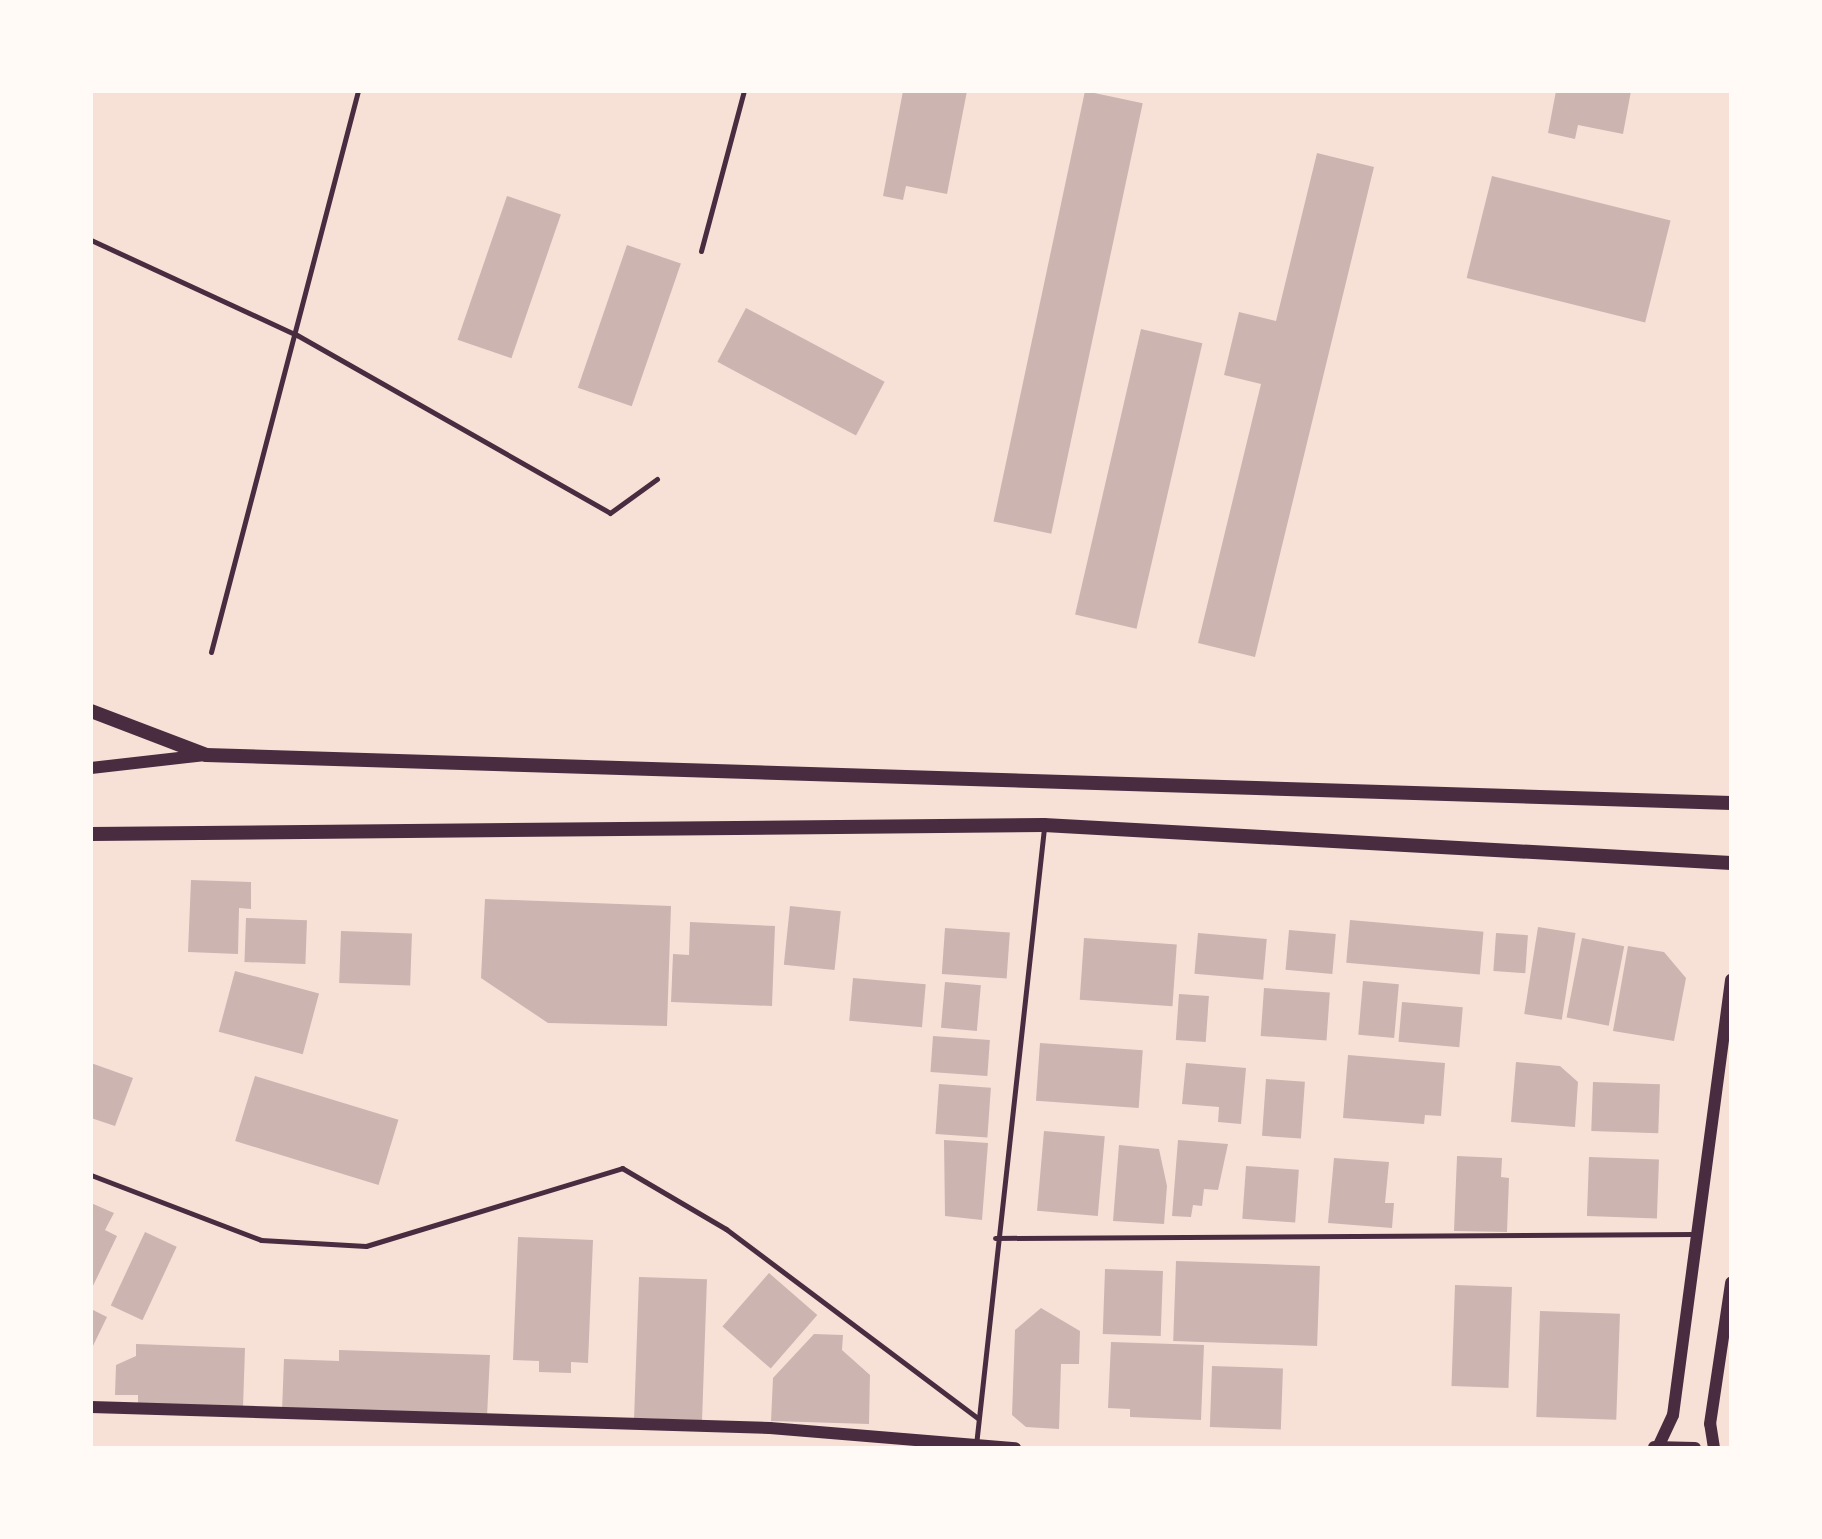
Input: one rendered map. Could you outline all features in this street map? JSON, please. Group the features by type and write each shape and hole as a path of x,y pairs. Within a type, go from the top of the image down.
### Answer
{"main road":[{"path":"91,711 206,755 1731,803"},
{"path":"91,834 1044,825 1731,863"}],"street":[{"path":"91,768 206,755"},
{"path":"1695,1448 1655,1447 1673,1415 1695,1234 1731,980"},
{"path":"1714,1448 1710,1424 1731,1283"},
{"path":"91,1407 770,1428 1015,1448"}],"lane":[{"path":"211,652 297,335 358,91"},
{"path":"701,251 744,91"},
{"path":"91,240 297,335 610,513 657,479"},
{"path":"976,1445 995,1238 1044,825"},
{"path":"91,1175 261,1240 366,1245 622,1168 726,1229 978,1418"},
{"path":"995,1238 1695,1234"}],"building":[{"path":"903,91 967,91 947,194 906,186 903,200 883,196"},
{"path":"1085,91 1143,103 1051,534 994,521"},
{"path":"1556,91 1631,91 1623,134 1578,125 1575,139 1548,133"},
{"path":"1317,153 1374,167 1255,657 1198,643 1261,384 1224,375 1239,312 1276,321"},
{"path":"1492,176 1671,221 1645,322 1467,278"},
{"path":"507,196 561,215 511,358 458,340"},
{"path":"627,245 681,264 632,406 578,388"},
{"path":"746,308 885,382 856,436 717,362"},
{"path":"1141,329 1202,343 1136,629 1075,614"},
{"path":"191,880 251,882 251,909 239,908 238,954 188,952"},
{"path":"485,899 671,906 667,1026 548,1023 481,978"},
{"path":"790,906 841,911 835,970 784,965"},
{"path":"246,918 307,920 305,964 244,962"},
{"path":"1350,920 1483,932 1480,975 1346,963"},
{"path":"690,922 775,926 772,1006 671,1002 673,954 689,955"},
{"path":"1538,927 1576,933 1562,1020 1524,1014"},
{"path":"945,928 1010,933 1007,978 942,974"},
{"path":"1289,930 1336,934 1332,974 1286,970"},
{"path":"341,931 412,933 410,985 339,983"},
{"path":"1198,933 1267,939 1263,980 1194,974"},
{"path":"1496,933 1528,935 1525,973 1493,971"},
{"path":"1084,938 1177,944 1172,1006 1080,1000"},
{"path":"1582,938 1624,946 1609,1026 1567,1018"},
{"path":"1628,946 1664,952 1686,978 1674,1041 1613,1031"},
{"path":"235,971 319,994 303,1054 219,1032"},
{"path":"853,978 926,984 922,1027 849,1021"},
{"path":"1363,981 1399,984 1394,1038 1358,1035"},
{"path":"945,982 981,985 977,1031 941,1028"},
{"path":"1264,988 1330,993 1326,1040 1261,1036"},
{"path":"1179,994 1209,996 1206,1042 1176,1040"},
{"path":"1402,1002 1463,1007 1459,1047 1399,1042"},
{"path":"933,1036 990,1040 987,1076 930,1072"},
{"path":"1040,1043 1143,1050 1139,1108 1036,1101"},
{"path":"1348,1055 1445,1063 1441,1116 1425,1115 1424,1124 1343,1118"},
{"path":"1516,1062 1560,1066 1578,1082 1575,1127 1511,1122"},
{"path":"91,1063 133,1078 115,1126 91,1118"},
{"path":"1186,1063 1246,1068 1241,1124 1218,1122 1219,1107 1182,1104"},
{"path":"255,1076 398,1120 379,1185 235,1141"},
{"path":"1266,1079 1305,1082 1301,1139 1262,1136"},
{"path":"1593,1082 1660,1084 1658,1133 1591,1131"},
{"path":"939,1084 991,1088 987,1138 936,1134"},
{"path":"1044,1131 1105,1136 1098,1216 1037,1211"},
{"path":"944,1140 988,1143 982,1220 945,1216"},
{"path":"1178,1140 1228,1144 1218,1190 1204,1189 1202,1206 1193,1205 1191,1217 1172,1216"},
{"path":"1119,1145 1159,1149 1167,1186 1164,1224 1113,1221"},
{"path":"1457,1156 1502,1158 1501,1177 1509,1178 1507,1232 1454,1231"},
{"path":"1589,1157 1659,1159 1657,1218 1587,1216"},
{"path":"1334,1158 1389,1162 1385,1203 1394,1203 1392,1228 1328,1223"},
{"path":"1246,1166 1299,1170 1295,1223 1242,1219"},
{"path":"91,1203 114,1213 105,1230 117,1236 91,1290"},
{"path":"145,1232 177,1247 142,1320 111,1305"},
{"path":"518,1237 593,1240 588,1363 571,1362 571,1373 539,1372 539,1361 513,1360"},
{"path":"1176,1261 1320,1266 1317,1346 1173,1341"},
{"path":"1105,1269 1163,1271 1161,1336 1103,1334"},
{"path":"769,1273 817,1315 771,1369 722,1327"},
{"path":"639,1277 707,1279 702,1420 634,1418"},
{"path":"1455,1285 1512,1287 1508,1388 1451,1386"},
{"path":"1041,1308 1080,1331 1079,1364 1061,1364 1059,1429 1026,1427 1012,1415 1015,1330"},
{"path":"91,1309 107,1317 91,1350"},
{"path":"1540,1311 1620,1314 1616,1420 1536,1417"},
{"path":"814,1334 843,1335 842,1350 870,1375 869,1424 771,1421 773,1378"},
{"path":"1111,1342 1204,1345 1201,1420 1130,1417 1130,1409 1108,1408"},
{"path":"136,1344 245,1348 243,1408 138,1404 138,1395 115,1395 116,1365 136,1356"},
{"path":"339,1350 490,1355 487,1417 282,1411 284,1359 339,1361"},
{"path":"1212,1366 1283,1368 1281,1429 1210,1427"}]}
